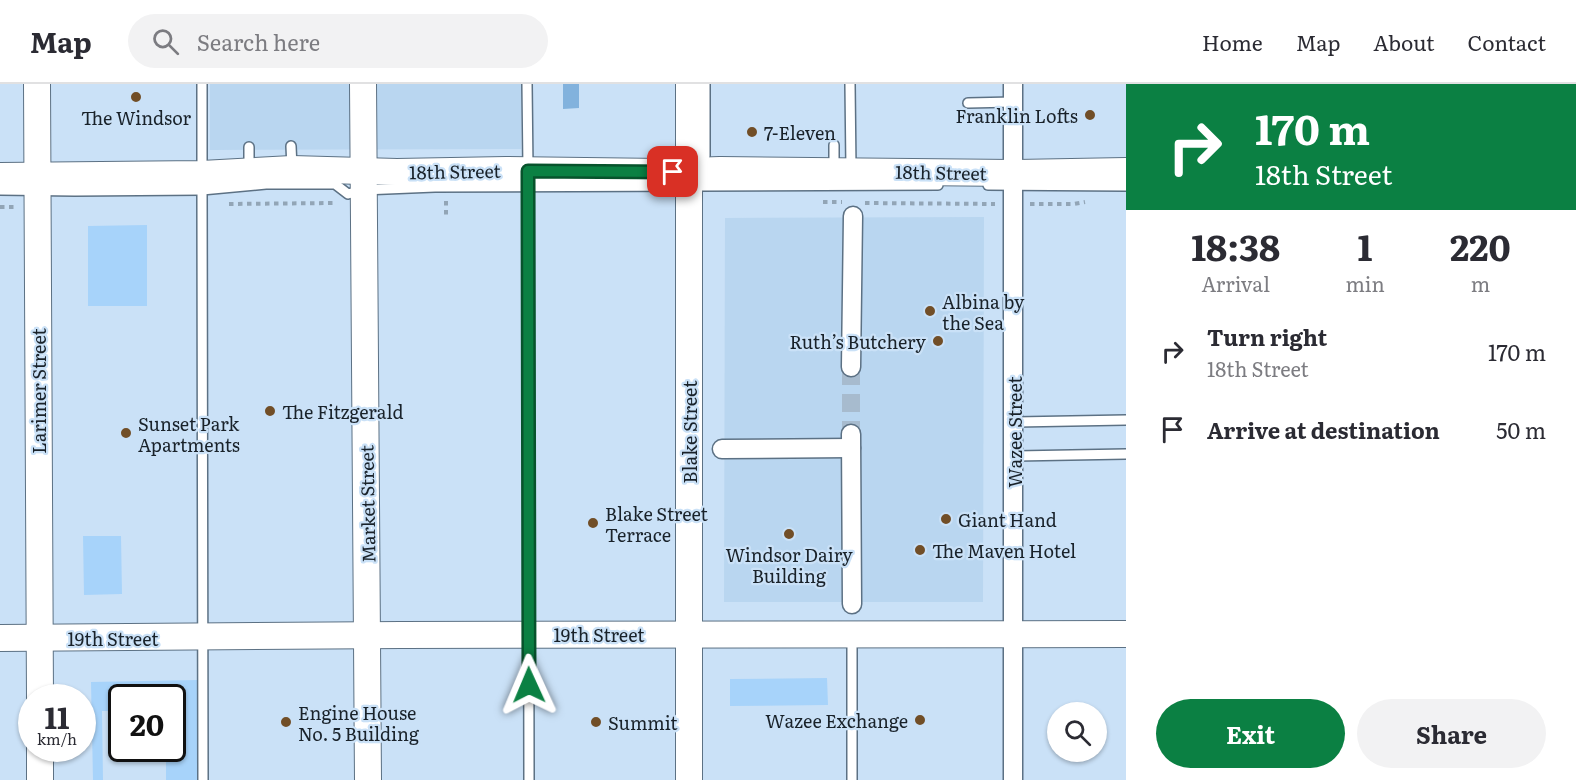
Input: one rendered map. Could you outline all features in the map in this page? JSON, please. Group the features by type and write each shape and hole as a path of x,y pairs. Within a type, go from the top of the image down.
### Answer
{"main road":[{"name":"Larimer Street","path":"37,84 40,684"},
{"name":"Market Street","path":"363,84 368,780"},
{"name":"Blake Street","path":"689,84 694,171 689,634 690,780"},
{"name":"18th Street","path":"0,176 38,183 202,182 249,158 292,158 363,181 528,179 694,171 842,172 1014,188 1126,171"},
{"name":"19th Street","path":"0,638 528,634 1126,634"},
{"path":"40,762 40,780"}],"street":[{"name":"Wazee Street","path":"1013,93 1013,780"},
{"path":"851,367 852,207"},
{"path":"722,449 851,441 852,604"}],"lane":[{"path":"202,84 203,780"},
{"path":"527,84 529,780"},
{"path":"705,84 694,171 723,185 950,185"},
{"path":"842,172 850,84"},
{"path":"968,103 1013,93"},
{"path":"834,145 842,172"},
{"path":"202,182 335,184 348,194 363,181"},
{"path":"0,190 38,183"},
{"path":"974,185 1014,188 1126,186"},
{"path":"1014,422 1126,420"},
{"path":"1014,456 1126,454"},
{"path":"852,634 852,780"}],"path":[{"name":"18th Street","path":"811,202 852,207 1014,188 1074,204 1092,200"},
{"path":"446,200 446,216"}],"shaded area":[{"path":"210,84 521,84 521,149 210,150"},
{"path":"563,84 579,84 579,108 563,109"},
{"path":"984,217 983,602 724,602 725,218"},
{"path":"147,225 147,306 88,306 88,226"},
{"path":"83,536 121,536 122,594 84,595"},
{"path":"827,678 828,705 730,706 730,679"},
{"path":"197,680 198,780 166,780 166,762 186,762 186,684 108,684 108,711 102,711 103,780 93,780 93,762 96,762 96,684 91,684 91,682"}],"tunnel":[{"path":"851,367 851,434"}],"place":[{"name":"The Windsor","path":"136,97"},
{"name":"Franklin Lofts","path":"1090,115"},
{"name":"7-Eleven","path":"752,132"},
{"name":"Albina by the Sea","path":"930,311"},
{"name":"Ruth’s Butchery","path":"938,341"},
{"name":"The Fitzgerald","path":"270,411"},
{"name":"Sunset Park Apartments","path":"126,433"},
{"name":"Giant Hand","path":"946,519"},
{"name":"Blake Street Terrace","path":"593,523"},
{"name":"Windsor Dairy Building","path":"789,534"},
{"name":"The Maven Hotel","path":"920,550"},
{"name":"Wazee Exchange","path":"920,720"},
{"name":"Engine House No. 5 Building","path":"286,722"},
{"name":"Summit","path":"596,722"}],"route":[{"path":"529,685 528,171 673,172"}]}
